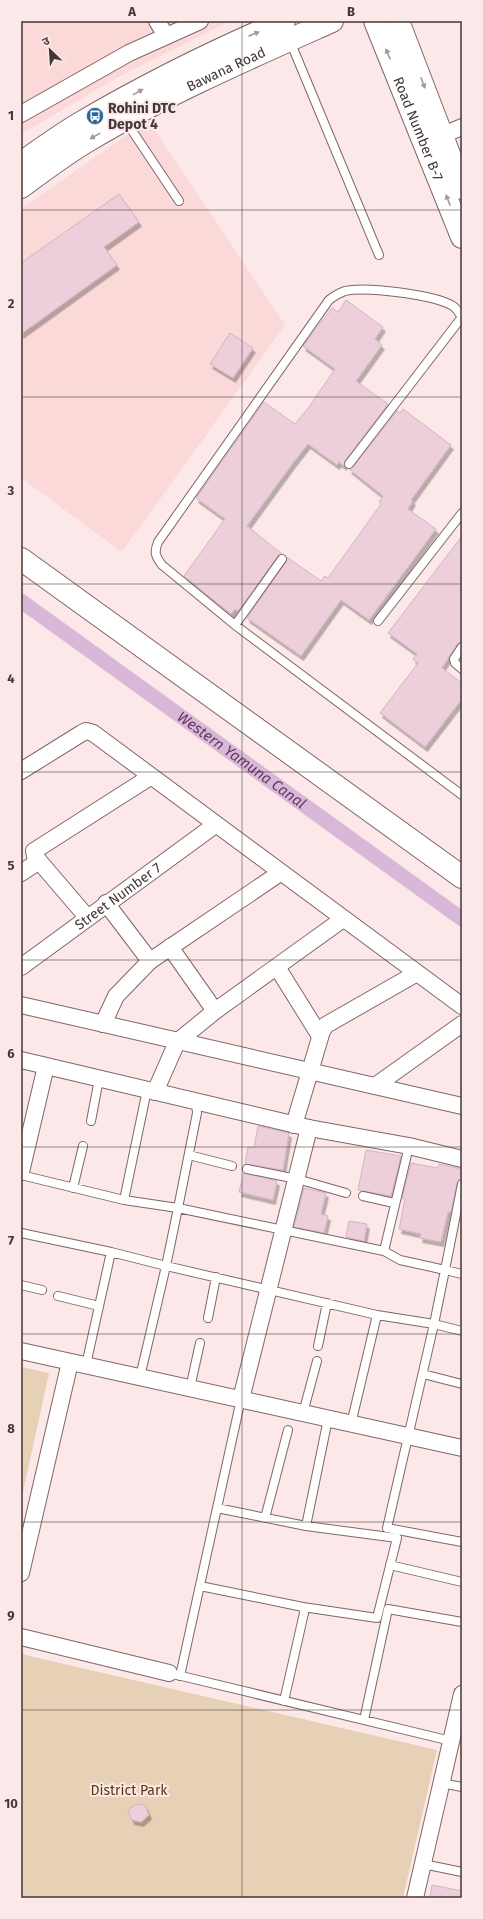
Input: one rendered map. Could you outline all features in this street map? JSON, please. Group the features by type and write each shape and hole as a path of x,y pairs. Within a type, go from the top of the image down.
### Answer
{"street":[{"path":"157,21 166,36"},
{"path":"21,114 129,53 200,21"},
{"name":"Bawana Road","path":"21,187 87,141 120,112 221,48 286,30 332,21"},
{"name":"Road Number B-7","path":"375,21 462,237"},
{"name":"Road Number B-7","path":"398,21 452,131 462,188"},
{"name":"Bawana Road","path":"21,163 79,125 120,112"},
{"path":"21,559 462,877"},
{"path":"21,771 86,731 93,733 215,825 462,1006"},
{"path":"87,917 34,854 37,848 150,776"},
{"name":"Street Number 7","path":"21,967 106,903 215,825"},
{"path":"21,873 39,861"},
{"path":"103,1024 116,996 150,961 280,872"},
{"path":"106,903 150,961"},
{"path":"151,1091 177,1042 215,1010 343,919"},
{"path":"170,947 215,1010"},
{"path":"277,967 320,1036"},
{"path":"241,1399 270,1290 283,1231 297,1179 301,1126 310,1071 320,1036 326,1025 334,1019 417,973"},
{"path":"21,1005 177,1042 462,1106"},
{"path":"375,1086 462,1024"},
{"path":"21,1060 301,1126 409,1146 462,1159"},
{"path":"21,1174 46,1066"},
{"path":"21,1351 462,1448"},
{"path":"21,1573 70,1362"},
{"path":"21,1637 174,1674"},
{"path":"415,1898 461,1701"}],"lane":[{"path":"286,30 379,255"},
{"path":"120,112 179,201"},
{"path":"349,464 462,318 454,307 445,302 372,290 346,291 336,294 329,300 158,542 155,550 156,557 162,565 235,625 462,795"},
{"path":"378,621 462,512"},
{"path":"235,625 282,559"},
{"path":"462,647 454,659 455,663 462,669"},
{"path":"91,1121 99,1079"},
{"path":"124,1200 151,1091"},
{"path":"140,1377 166,1266 189,1155 197,1113 196,1101"},
{"path":"73,1188 83,1146"},
{"path":"384,1251 394,1203 409,1146"},
{"path":"189,1155 232,1166"},
{"path":"247,1169 297,1179 346,1193"},
{"path":"21,1174 124,1200 178,1208 384,1251 400,1260 462,1274"},
{"path":"398,1534 387,1528 434,1324 462,1184"},
{"path":"363,1196 394,1203"},
{"path":"21,1233 111,1252 377,1315 434,1324 462,1331"},
{"path":"86,1365 111,1252"},
{"path":"208,1318 216,1278"},
{"path":"21,1285 42,1290"},
{"path":"58,1296 99,1306"},
{"path":"318,1346 327,1303"},
{"path":"351,1424 377,1315"},
{"path":"190,1388 200,1343"},
{"path":"303,1413 316,1361"},
{"path":"423,1374 462,1384"},
{"path":"241,1399 200,1586 174,1674 451,1741"},
{"path":"306,1526 328,1419"},
{"path":"265,1518 288,1430"},
{"path":"217,1508 306,1526 398,1534 462,1542"},
{"path":"364,1720 390,1565 398,1534"},
{"path":"390,1565 462,1582"},
{"path":"200,1586 303,1607 377,1618 384,1608"},
{"path":"284,1701 304,1613 303,1607"},
{"path":"384,1608 462,1622"},
{"path":"441,1783 462,1788"},
{"path":"423,1864 462,1872"}],"shaded area":[{"path":"21,21 230,21 115,79 21,134"},
{"path":"148,120 285,325 122,552 21,478 21,209"}],"green space":[{"path":"21,1367 49,1373 21,1501"},
{"name":"District Park","path":"21,1654 437,1750 403,1898 21,1898"}],"building":[{"path":"119,194 139,222 104,247 117,265 21,334 21,263"},
{"path":"346,300 383,327 375,339 382,345 356,381 388,404 345,461 344,466 339,462 337,465 308,444 293,463 247,526 282,554 278,556 238,611 235,609 231,614 184,576 225,519 196,498 264,402 295,424 309,407 335,369 303,346 332,308 338,312"},
{"path":"230,333 253,348 233,378 210,364"},
{"path":"403,409 451,445 411,500 413,501 408,509 436,529 369,620 341,600 301,656 247,618 286,562 287,557 321,581 325,576 328,578 381,504 379,502 383,496 349,469 353,467 397,411 400,413"},
{"path":"462,536 462,642 457,644 442,668 462,683 462,699 425,747 380,713 418,663 413,659 417,654 388,633"},
{"path":"258,1126 289,1133 283,1170 245,1164 248,1147 254,1148"},
{"path":"366,1150 401,1156 391,1196 358,1190"},
{"path":"411,1163 438,1168 439,1164 462,1169 462,1179 457,1183 451,1212 448,1212 441,1242 420,1238 421,1234 399,1229 405,1199 402,1198"},
{"path":"244,1173 277,1181 273,1200 239,1192"},
{"path":"304,1188 326,1193 321,1214 328,1216 324,1233 294,1227"},
{"path":"349,1221 367,1224 364,1241 346,1237"},
{"path":"136,1804 145,1805 149,1815 141,1822 132,1820 128,1810"},
{"path":"432,1885 462,1891 462,1898 430,1898"}],"waterway":[{"name":"Western Yamuna Canal","path":"21,601 462,919"}],"place":[{"name":"Rohini DTC Depot 4","path":"95,116"}]}
